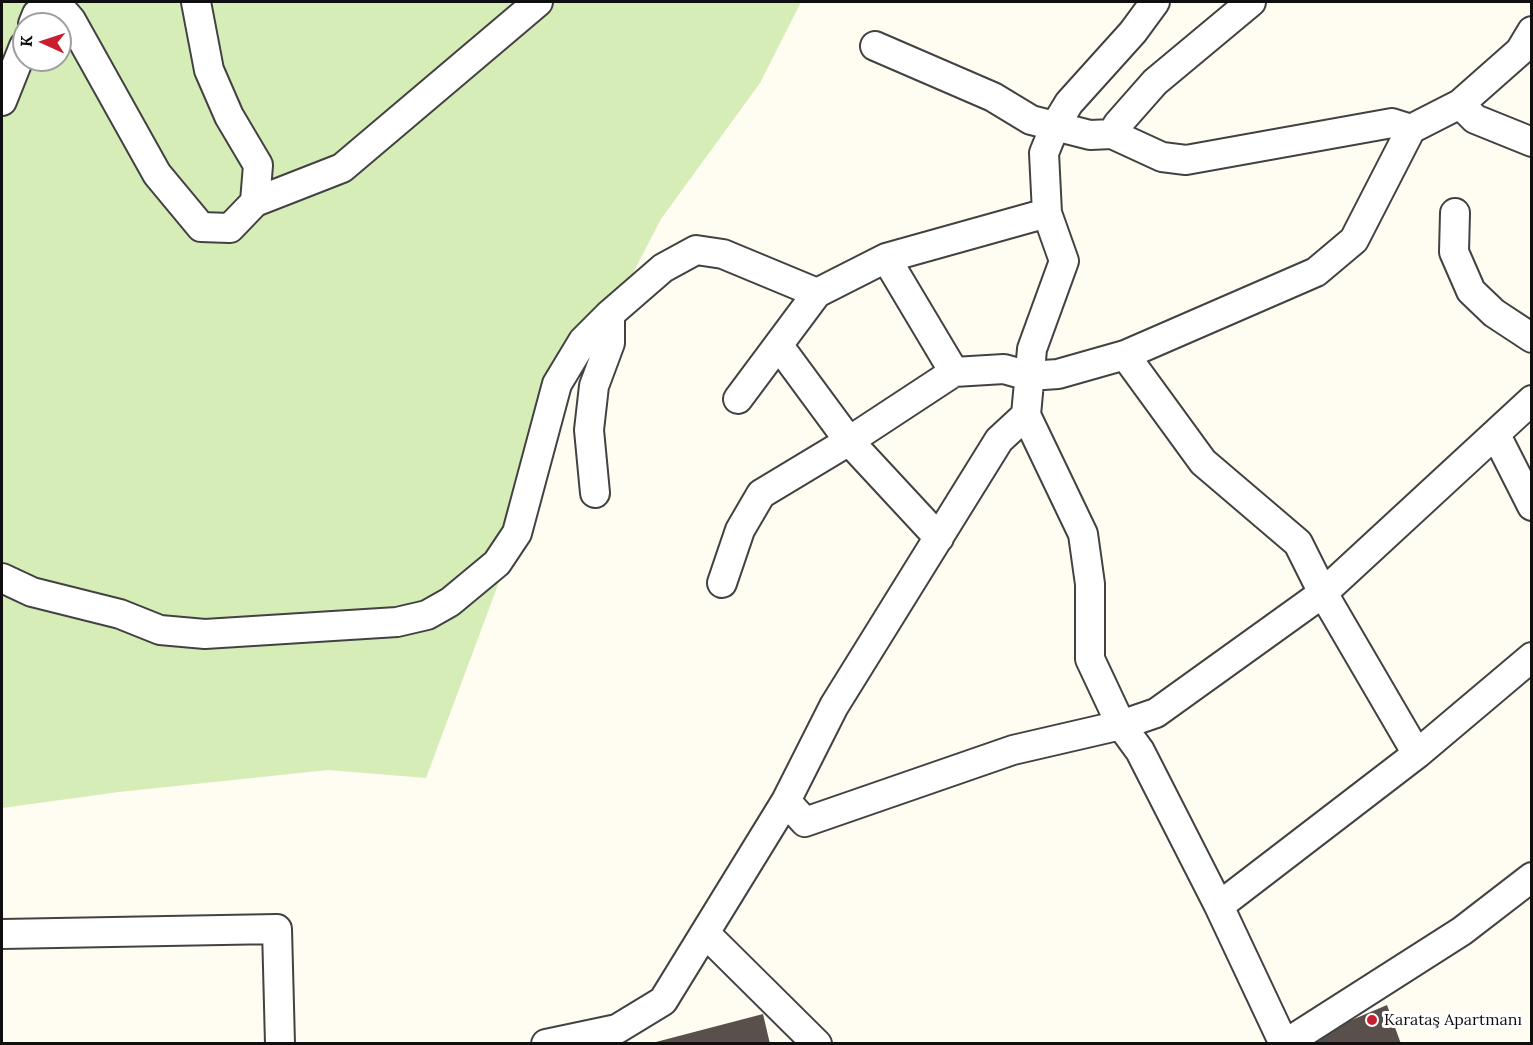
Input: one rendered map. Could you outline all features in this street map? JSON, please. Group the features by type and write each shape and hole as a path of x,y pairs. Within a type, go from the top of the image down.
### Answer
{"street":[{"path":"196,2 209,70 229,116 258,165 255,202"},
{"path":"72,22 157,174 201,227 230,228 255,202 342,168 538,2"},
{"path":"1155,2 1133,32 1069,103 1055,126 1044,153 1047,213 1064,261 1032,349 1026,415 1083,534 1090,585 1090,659 1121,725 1140,751 1219,906 1284,1044 1462,931 1532,877"},
{"path":"1112,134 1155,82 1251,2"},
{"path":"40,12 56,3 64,12"},
{"path":"722,584 740,530 761,494 849,441 954,372 1004,369 1029,376 1058,374 1125,355 1316,272 1354,240 1411,129 1460,104 1520,51 1532,31"},
{"path":"875,46 993,97 1031,120 1090,135 1112,134 1162,157 1186,160 1392,123 1411,129"},
{"path":"2,101 14,72"},
{"path":"1460,104 1475,119 1532,142"},
{"path":"738,399 817,293 886,258 1047,213"},
{"path":"1455,213 1454,252 1471,291 1494,313 1532,338"},
{"path":"2,578 32,592 120,614 160,630 205,634 398,622 427,615 450,602 496,563 517,533 557,384 583,341 663,268 696,250 723,254 817,293"},
{"path":"886,258 954,372"},
{"path":"595,493 590,430 594,386 610,343 610,314"},
{"path":"779,346 849,441 939,538"},
{"path":"1125,355 1203,462 1298,543 1323,593 1418,754"},
{"path":"786,801 806,822 1013,750 1121,725 1156,713 1323,593 1532,400"},
{"path":"546,1044 616,1029 663,1001 786,801 834,706 999,440 1026,415"},
{"path":"1496,435 1532,506"},
{"path":"1219,906 1418,754 1532,657"},
{"path":"2,934 277,928 280,1044"},
{"path":"705,933 817,1044"}],"green space":[{"path":"2,2 801,2 760,83 661,219 566,402 426,778 328,770 119,792 2,808"}],"building":[{"name":"Karataş Apartmanı","path":"1387,1005 1401,1044 1317,1044 1314,1036"},
{"path":"763,1014 770,1044 652,1044 652,1043"}],"place":[{"name":"Karataş Apartmanı","path":"1372,1020"}]}
